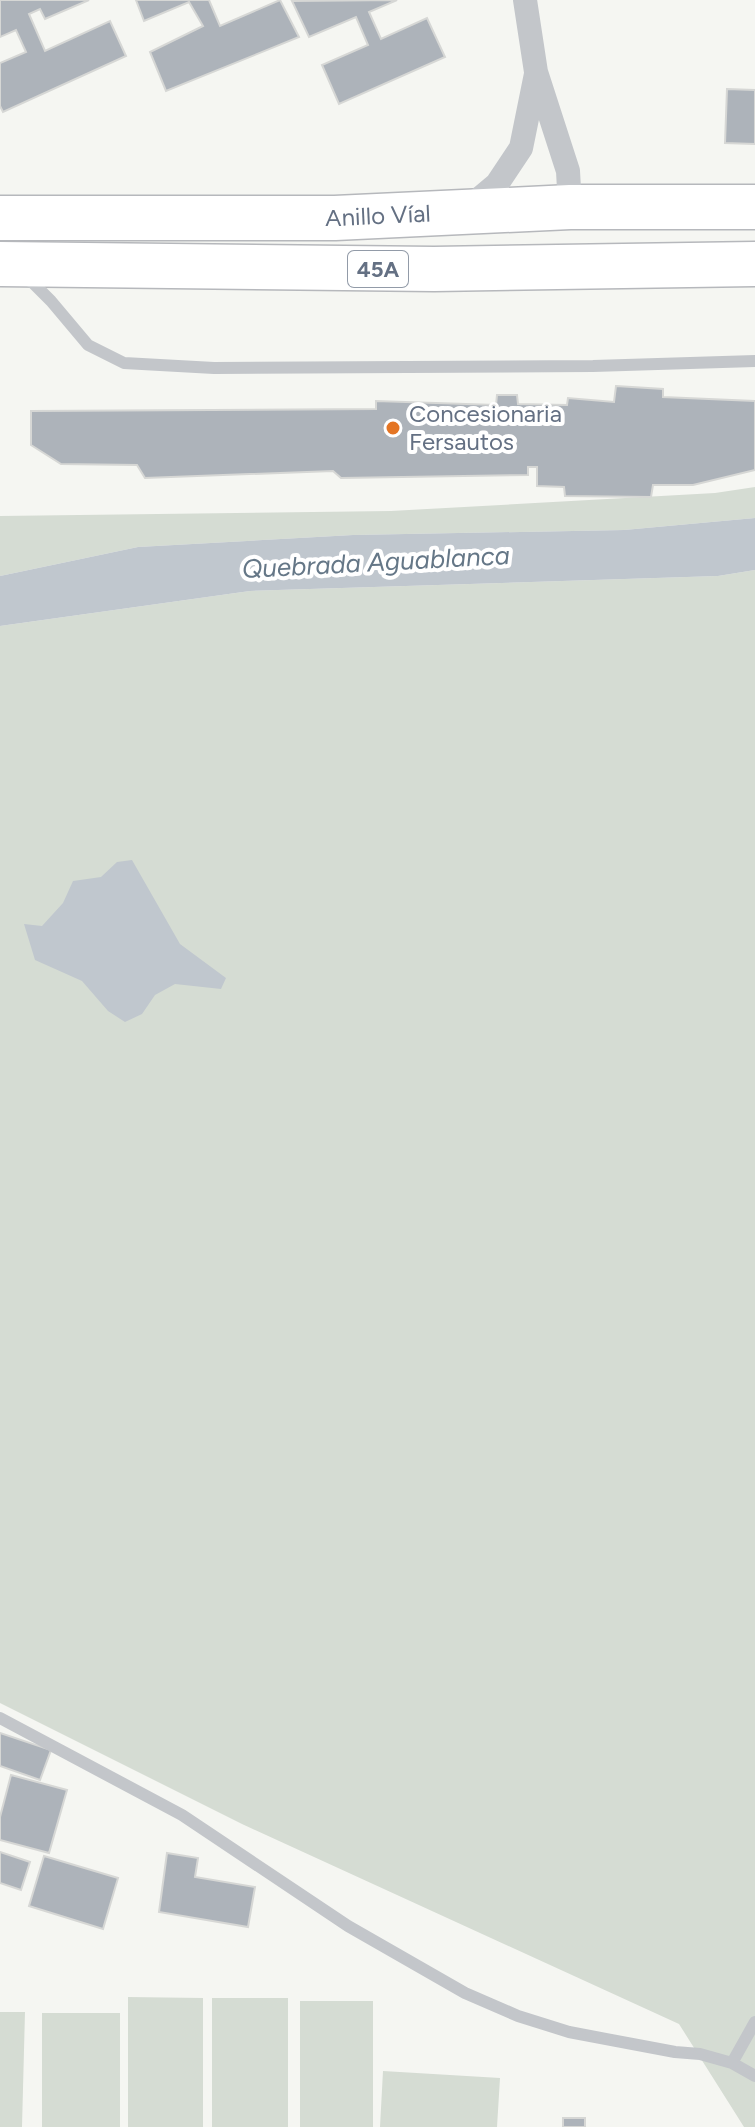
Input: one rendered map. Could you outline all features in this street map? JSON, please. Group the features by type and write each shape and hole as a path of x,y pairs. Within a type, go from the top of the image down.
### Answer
{"highway":[{"name":"Anillo Víal","path":"0,218 335,218 570,207 755,207"},
{"name":"Anillo Víal","path":"0,266 434,269 755,264"}],"street":[{"path":"525,0 536,72 568,171 570,207"},
{"path":"463,213 497,184 518,156 525,135 536,72"}],"lane":[{"path":"0,266 32,282 88,345 124,363 230,368 593,366 755,361"},
{"path":"0,1718 182,1815 348,1926 465,1993 518,2016 569,2032 700,2054 732,2063 755,2076"},
{"path":"732,2063 755,2022"}],"shaded area":[{"path":"755,487 755,518 624,530 353,535 138,547 0,576 0,516 391,511 715,493"},
{"path":"755,570 755,2127 744,2127 679,2024 242,1824 0,1703 0,626 250,591 718,576"},
{"path":"128,1997 203,1998 203,2127 128,2127"},
{"path":"212,1998 288,1998 288,2127 212,2127"},
{"path":"300,2001 373,2001 373,2127 300,2127"},
{"path":"0,2012 25,2012 22,2127 0,2127"},
{"path":"42,2013 120,2013 120,2127 42,2127"},
{"path":"383,2071 500,2078 497,2127 380,2127"}],"water":[{"name":"Quebrada Aguablanca","path":"755,518 755,570 718,576 250,591 0,626 0,576 138,547 353,535 624,530"},
{"path":"132,860 180,944 226,978 221,989 175,984 155,995 142,1014 125,1022 108,1011 82,981 35,960 24,924 42,926 63,903 73,881 101,877 117,862"}],"building":[{"path":"0,0 89,0 45,19 40,9 29,14 45,51 110,21 126,56 3,112 0,106 0,63 26,52 16,30 0,37"},
{"path":"136,0 209,0 220,26 280,0 299,37 166,91 150,52 203,26 189,2 144,21"},
{"path":"397,0 369,12 381,39 427,18 445,57 339,104 322,65 368,45 356,17 309,37 292,1"},
{"path":"727,89 755,90 755,144 725,143"},
{"name":"Concesionaria Fersautos","path":"616,386 663,389 663,397 755,401 755,470 693,485 653,485 651,497 565,496 564,487 537,486 537,467 528,467 528,475 341,478 333,471 145,478 137,465 61,464 31,445 31,411 376,409 376,401 496,405 497,395 517,395 518,404 567,405 568,398 614,402"},
{"path":"0,1733 51,1750 40,1780 0,1766"},
{"path":"11,1775 67,1790 49,1853 0,1840 0,1817"},
{"path":"0,1852 30,1862 21,1890 0,1883"},
{"path":"167,1853 198,1858 195,1877 255,1887 248,1927 159,1912"},
{"path":"44,1856 118,1878 103,1929 29,1906"},
{"path":"563,2118 585,2118 585,2127 563,2127"}],"place":[{"name":"Concesionaria Fersautos","path":"393,428"}]}
